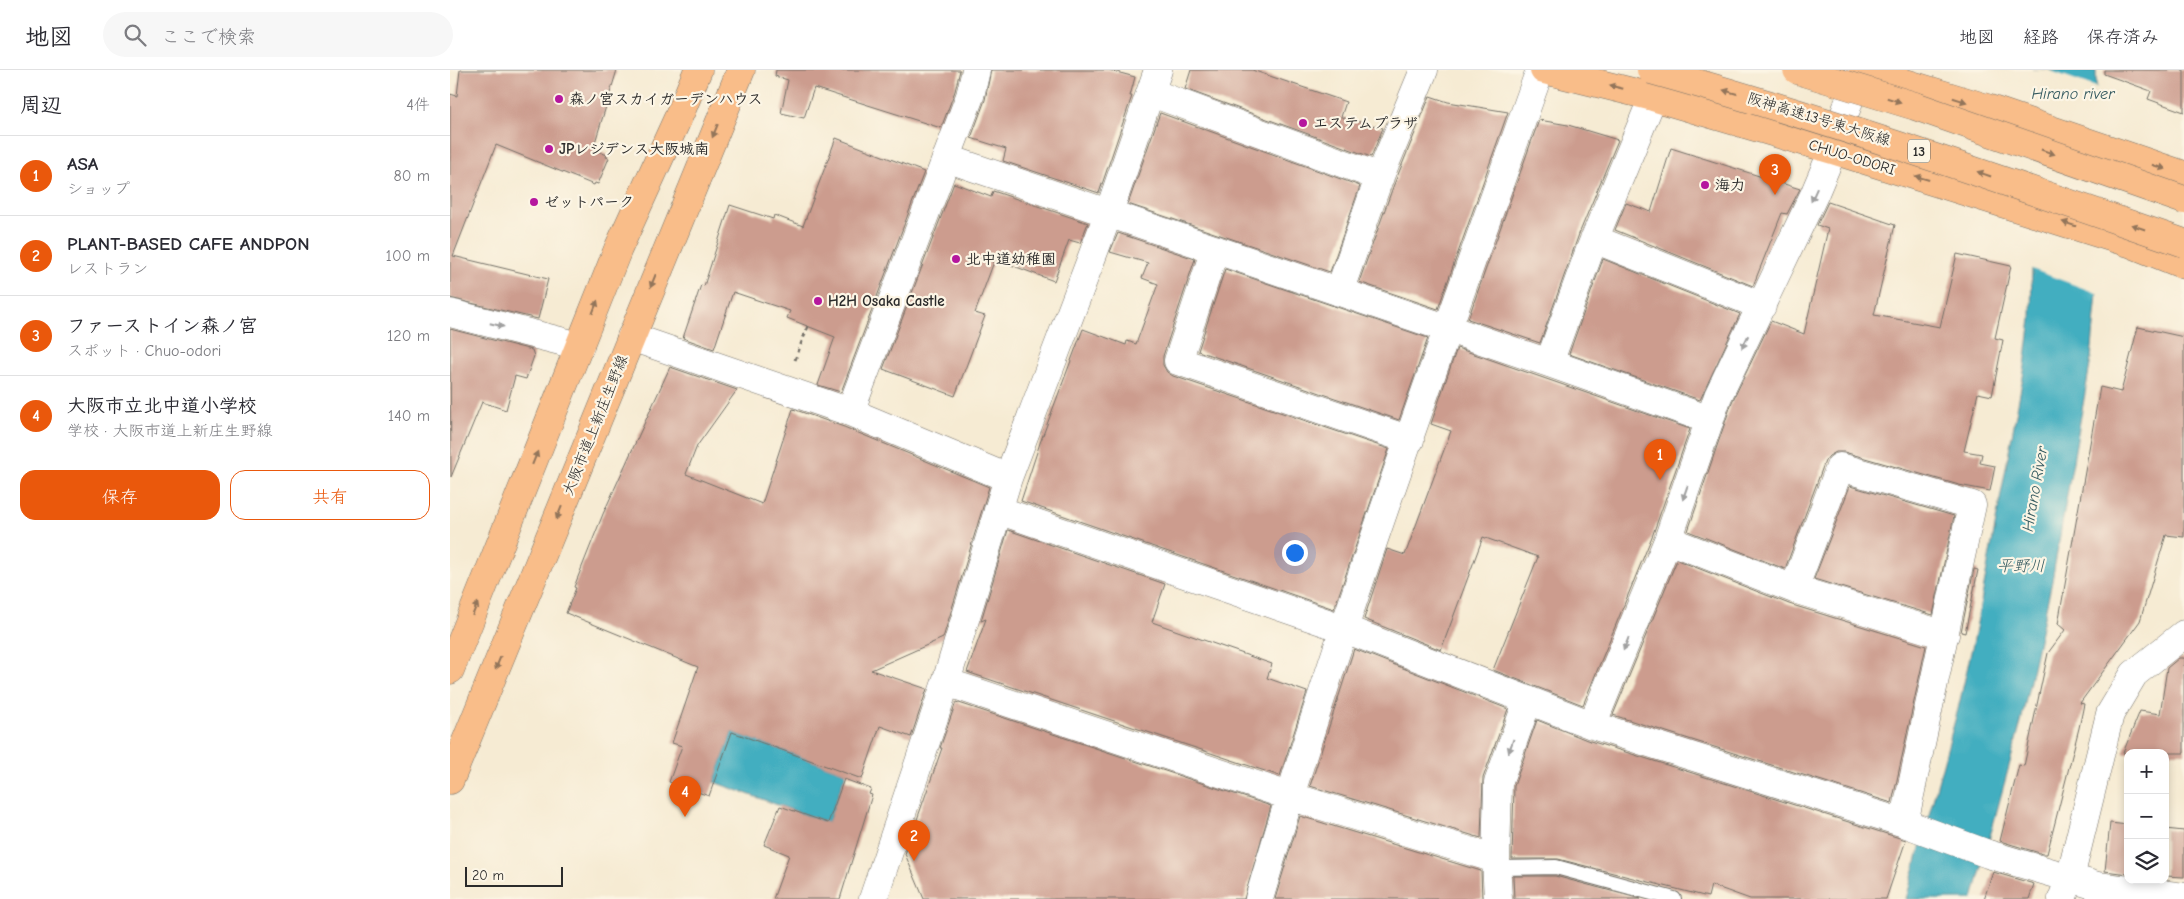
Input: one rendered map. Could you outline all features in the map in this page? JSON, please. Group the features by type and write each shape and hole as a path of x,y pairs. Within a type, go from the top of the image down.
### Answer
{"main road":[{"path":"450,670 618,250 698,70"},
{"name":"大阪市道上新庄生野線","path":"450,780 741,70"},
{"name":"CHUO-ODORI","path":"1544,70 1653,97 1834,150 2132,244 2184,265"},
{"name":"阪神高速13号東大阪線","path":"1650,70 1734,93 1903,146 2184,243"},
{"path":"1797,70 1915,106 2184,200"},
{"path":"1863,70 1987,108 2184,175"}],"street":[{"path":"850,412 970,96 976,70"},
{"path":"1339,292 1380,177 1424,70"},
{"path":"1260,899 1290,796 1345,630 1540,70"},
{"path":"1592,725 1668,540 1718,396 1834,150 1858,70"},
{"path":"873,899 946,682 1008,478 1109,212 1155,81 1380,177"},
{"path":"1549,362 1594,239 1653,97"},
{"path":"946,158 1109,212 1448,330 1549,362 1710,420"},
{"path":"1594,239 1762,306"},
{"path":"1215,249 1178,361 1410,440"},
{"path":"450,312 580,346"},
{"path":"631,336 850,412 1008,478"},
{"path":"1794,589 1840,467 1972,506 1909,825"},
{"path":"998,510 1345,630 1592,725 1909,825 1988,854 2066,889 2097,886 2184,897"},
{"path":"1668,540 1794,589 1945,635"},
{"path":"2066,889 2110,714 2134,674 2184,634"},
{"path":"946,682 1496,864"},
{"path":"1498,899 1496,864 1498,783 1528,700"}],"lane":[{"path":"1496,864 1556,867 1674,899"}],"path":[{"path":"784,389 808,326"}],"water":[{"name":"平野川","path":"2032,70 2096,70 2097,293 2091,359 2052,581 2021,722 1973,899 1906,899 1958,709 1974,639 2025,366 2031,319 2035,103"},
{"path":"732,732 846,773 828,823 714,782"}],"pier":[{"path":"2029,70 2048,70 2099,88 2099,294 2029,268 2032,103"}],"building":[{"path":"460,70 617,70 593,149 607,155 606,157 609,158 598,184 595,183 594,185 496,145 453,256 548,279 538,319 450,298 450,94 457,96"},
{"path":"776,70 960,70 955,91 941,128 814,88 804,118 781,113 788,80 775,76"},
{"path":"991,70 1109,70 1135,77 1130,96 1132,96 1099,193 1003,161 1006,149 971,138 985,100"},
{"name":"エステムプラザ","path":"1191,70 1252,70 1346,102 1341,117 1383,128 1371,157 1185,89"},
{"path":"2104,70 2184,70 2184,112 2148,99 2151,91 2104,74"},
{"path":"1430,96 1448,102 1508,112 1438,309 1359,282 1393,187"},
{"path":"1160,113 1360,186 1330,272 1128,204"},
{"path":"1539,120 1568,125 1618,140 1579,234 1540,343 1468,319"},
{"path":"836,138 924,172 841,392 818,385 835,337 787,318 790,311 733,292 714,349 683,338 701,285 704,286 730,205 773,219 774,215 803,226"},
{"path":"1671,148 1800,189 1787,214 1782,213 1753,286 1615,230 1626,203 1651,212"},
{"path":"954,183 991,197 993,191 1088,223 1080,243 1069,240 1054,281 995,259 975,313 985,316 955,396 883,369"},
{"path":"1828,202 1895,225 1874,315 1940,327 1957,254 2011,266 1995,338 2003,340 1992,396 1978,393 1964,451 1982,454 1980,463 1995,466 1990,491 1959,485 1844,452 1836,452 1825,461 1785,569 1688,531 1732,402 1771,321 1804,334 1828,229 1817,225"},
{"path":"1118,233 1195,259 1163,356 1163,365 1167,372 1173,376 1389,449 1334,609 1021,501 1040,443 1083,329 1126,345 1127,341 1136,344 1158,284 1142,278 1148,263 1110,252"},
{"path":"1603,259 1740,314 1700,400 1569,354"},
{"path":"1225,269 1428,338 1399,420 1198,351"},
{"path":"2138,327 2184,337 2184,537 2166,535 2140,621 2080,703 2084,704 2079,728 2047,854 2043,854 2000,841 2019,765 2024,766 2048,653 2065,630 2058,624 2100,387 2121,392"},
{"path":"450,329 532,350 534,356 526,379 515,376 506,410 482,402 451,477"},
{"path":"1457,348 1690,429 1653,534 1583,705 1493,670 1538,557 1483,537 1441,650 1364,619 1387,549 1405,555 1451,431 1431,424"},
{"path":"670,367 737,390 697,446 686,474 762,504 793,409 844,427 989,487 943,638 871,670 927,689 911,737 880,726 862,779 732,732 709,796 669,782 682,746 672,743 698,667 566,613 576,588 574,587 603,514"},
{"path":"1850,486 1954,516 1933,615 1814,579"},
{"path":"1008,530 1165,584 1152,622 1272,664 1267,678 1307,692 1280,776 967,672 986,619 981,621"},
{"path":"1677,560 1789,604 1926,646 1892,803 1613,715"},
{"path":"1974,569 1978,570 1965,633 1961,632"},
{"path":"1354,649 1508,709 1483,778 1481,838 1310,786"},
{"path":"2179,658 2184,658 2184,753 2169,753 2169,749 2125,749 2140,711 2160,714 2167,668"},
{"path":"956,702 1271,806 1244,899 924,899 905,854"},
{"path":"1537,720 1587,740 1906,840 1886,899 1750,899 1711,885 1708,897 1558,859 1512,859 1514,786"},
{"path":"844,779 871,789 869,794 872,795 840,899 773,899 789,855 764,845 780,806 828,823"},
{"path":"1300,816 1481,871 1482,899 1275,899"},
{"path":"2110,823 2124,825 2124,873 2105,871"},
{"path":"2169,829 2184,831 2184,877 2169,876"},
{"path":"1993,872 2034,884 2029,899 1984,899"},
{"path":"1513,876 1555,876 1641,899 1514,899"}],"place":[{"name":"森ノ宮スカイガーデンハウス","path":"559,99"},
{"name":"エステムプラザ","path":"1303,123"},
{"name":"JPレジデンス大阪城南","path":"549,149"},
{"name":"海力","path":"1705,185"},
{"name":"ファーストイン森ノ宮","path":"1775,195"},
{"name":"ゼットパーク","path":"534,202"},
{"name":"北中道幼稚園","path":"956,259"},
{"name":"H2H Osaka Castle","path":"818,301"},
{"name":"ASA","path":"1660,480"},
{"name":"大阪市立北中道小学校","path":"685,817"},
{"name":"PLANT-BASED CAFE ANDPON","path":"914,861"}],"water label":[{"name":"Hirano river","path":"2073,94"},
{"name":"Hirano River","path":"2035,489"}]}
